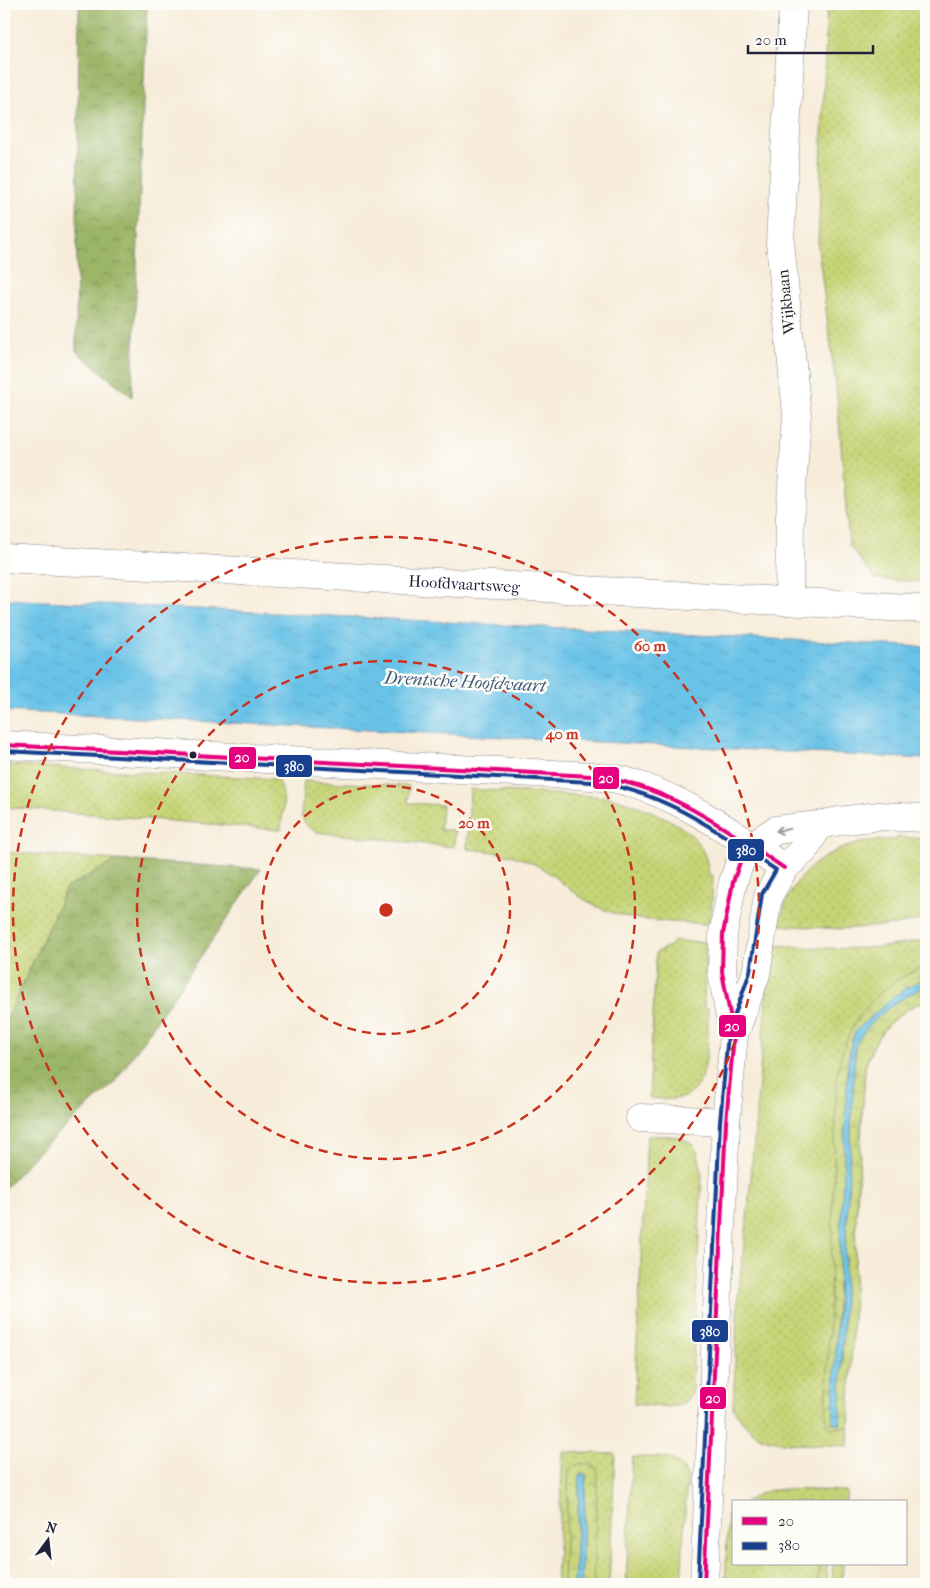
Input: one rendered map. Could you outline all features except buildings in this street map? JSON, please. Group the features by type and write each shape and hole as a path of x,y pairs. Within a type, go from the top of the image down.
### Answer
{"street":[{"name":"Wijkbaan","path":"789,601 790,517 797,415 780,242 793,4"},
{"name":"Hoofdvaartsweg","path":"4,558 926,609"},
{"path":"4,746 591,776 625,780 678,801 720,825 784,868"},
{"path":"734,1035 722,972 723,934 733,882 740,862 751,846 776,830 879,816 926,818"},
{"path":"704,1584 726,1122 734,1035 756,974 768,896 784,868 805,850 819,825"},
{"path":"640,1118 726,1122"}],"green space":[{"path":"79,4 147,4 132,397 76,351"},
{"path":"827,4 926,4 926,582 875,579 849,545 837,396 818,247"},
{"path":"6,765 276,779 280,784 283,796 281,830 4,807 4,773"},
{"path":"304,781 409,786 408,803 442,805 440,830 455,830 454,847 316,832 306,825 301,816"},
{"path":"470,789 608,797 642,807 679,825 701,847 708,865 709,875 713,875 711,922 705,924 663,921 620,915 594,905 542,868 526,860 501,853 467,849"},
{"path":"897,837 926,839 926,919 895,925 842,929 779,925 785,904 791,892 800,879 823,858 850,846 865,842 896,840"},
{"path":"4,852 117,860 66,888 4,1026"},
{"path":"117,860 261,869 114,1083 37,1153 4,1189 4,1026 66,888"},
{"path":"926,939 926,977 897,994 856,1032 842,1219 836,1322 833,1423 840,1425 855,1046 926,986 926,1000 904,1012 887,1026 874,1044 865,1068 857,1200 848,1446 769,1440 749,1429 733,1409 738,1296 747,1221 772,945 869,948"},
{"path":"673,941 706,942 704,1007 708,1008 706,1058 704,1070 693,1091 684,1097 676,1099 649,1098 656,953 672,944"},
{"path":"926,966 926,977 897,994 863,1024 852,1040 848,1062 836,1322 840,1425 845,1257 855,1046 860,1036 885,1010 926,986 926,1000 904,1012 887,1026 874,1044 865,1068 857,1200 849,1427 831,1428 826,1423 837,1075 841,1056 848,1038 866,1007 892,983"},
{"path":"647,1136 676,1137 688,1141 697,1152 702,1172 692,1389 685,1402 671,1407 634,1404"},
{"path":"563,1452 615,1454 609,1584 581,1584 586,1474 580,1474 574,1584 556,1584"},
{"path":"632,1457 665,1458 679,1463 684,1469 687,1477 681,1584 626,1584"},
{"path":"578,1464 593,1466 598,1473 593,1584 581,1584 586,1474 580,1475 574,1584 563,1584 569,1470"},
{"path":"770,1490 846,1491 846,1500 749,1500"},
{"path":"732,1511 732,1566 819,1566 818,1584 725,1584 728,1514"},
{"path":"819,1566 827,1566 826,1584 818,1584"},
{"path":"833,1566 843,1566 842,1584 832,1584"}],"water":[{"name":"Drentsche Hoofdvaart","path":"4,599 926,647 926,759 4,711"},
{"path":"926,977 926,986 895,1003 885,1011 868,1027 855,1047 845,1257 840,1425 833,1423 848,1062 852,1040 855,1032 897,994"},
{"path":"580,1474 586,1474 581,1584 574,1584"}],"transit line":[{"name":"20","path":"4,745 591,776 618,780 644,788 693,810 784,868"},
{"name":"380","path":"4,751 591,782 641,793 665,803 711,827 776,870 762,894 750,972 728,1034 720,1122 698,1584"},
{"name":"20","path":"704,1584 726,1122 734,1035 722,972 723,934 733,882 740,862 751,846"}]}
